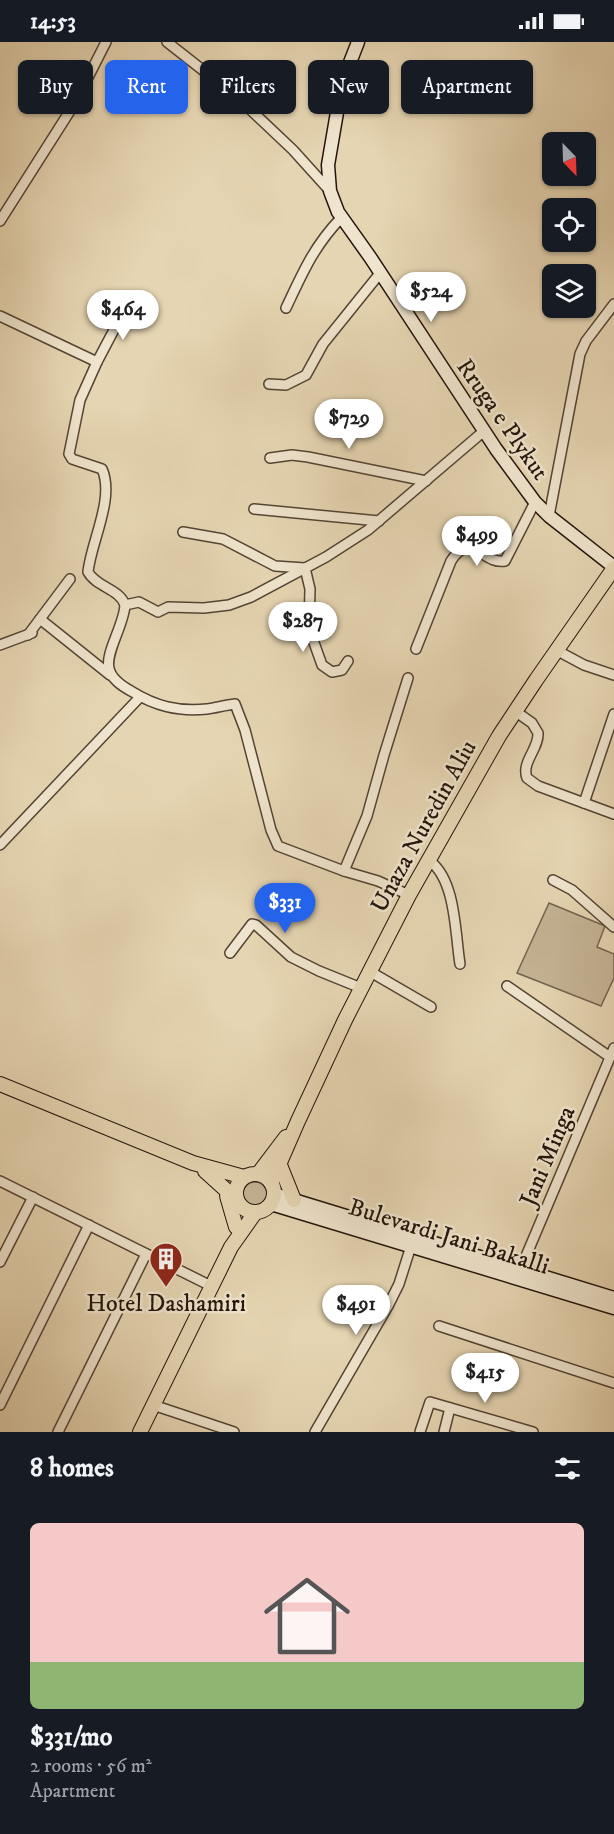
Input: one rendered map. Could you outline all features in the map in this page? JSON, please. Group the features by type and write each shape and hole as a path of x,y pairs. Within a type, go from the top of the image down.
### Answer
{"main road":[{"name":"Rruga e Plykut","path":"358,42 342,83 328,165 330,190 341,218 381,272 484,431 536,502 549,516 614,568"},
{"name":"Unaza Nuredin Aliu","path":"272,1194 280,1165 298,1121 369,971 409,895 514,711 614,568"},
{"path":"0,1084 193,1163 244,1177 258,1174 267,1178 272,1194 266,1209 255,1213 246,1211 221,1184 193,1163"},
{"name":"Unaza Nuredin Aliu","path":"258,1174 298,1121"},
{"path":"280,1165 286,1185 294,1200"},
{"path":"140,1432 231,1247 236,1227 236,1187 244,1177"},
{"path":"221,1184 229,1199 236,1227"},
{"name":"Bulevardi Jani Bakalli","path":"272,1194 411,1246 614,1298"},
{"name":"Bulevardi Jani Bakalli","path":"272,1194 614,1308"},
{"path":"231,1247 255,1213"}],"street":[{"path":"0,221 75,103 106,42"},
{"path":"167,42 237,97 294,150 330,190"},
{"path":"286,308 316,248 324,235 341,218"},
{"path":"269,384 286,385 306,375 323,344 381,272"},
{"path":"549,516 580,354 586,341 614,304"},
{"path":"112,676 108,668 108,659 122,624 125,605 120,597 92,579 88,572 106,482 102,469 72,459 69,454 80,400 126,307"},
{"path":"0,316 97,362"},
{"path":"125,605 139,602 158,612 168,607 204,608 229,605 251,597 353,541 484,431"},
{"path":"270,458 292,455 308,457 406,475 426,481"},
{"path":"416,649 451,561 458,550 469,548 498,561 505,561 536,502"},
{"path":"254,509 379,521"},
{"path":"183,532 222,540 275,566 305,568"},
{"path":"305,568 310,589 309,626 318,657 322,665 332,672 342,670 348,661"},
{"path":"28,635 70,579"},
{"path":"40,620 126,689 140,697 171,708 206,709 235,704 245,730 278,846 344,872 378,881 409,895"},
{"path":"0,645 50,627"},
{"path":"556,650 584,665 614,675"},
{"path":"344,872 367,816 408,678"},
{"path":"0,845 140,697"},
{"path":"514,711 532,723 538,733 536,746 525,768 527,778 538,786 614,814"},
{"path":"584,803 614,714"},
{"path":"430,861 441,871 448,887 460,964"},
{"path":"553,880 572,890 614,927"},
{"path":"230,953 252,924 256,925 285,952 303,964 361,988"},
{"path":"369,971 431,1007"},
{"path":"507,986 612,1053"},
{"name":"Jani Minga","path":"519,1275 612,1053"},
{"path":"0,1194 3,1182 213,1287"},
{"path":"0,1262 33,1197"},
{"path":"0,1405 89,1225"},
{"path":"315,1432 388,1306 399,1284 411,1246"},
{"path":"58,1432 146,1254"},
{"path":"439,1326 614,1383"},
{"path":"420,1432 430,1401 533,1432"},
{"path":"153,1405 234,1432"},
{"path":"444,1432 450,1408"}],"shaded area":[{"path":"549,903 605,926 597,947 614,954 614,978 601,1006 517,973"},
{"path":"255,1182 264,1185 267,1194 264,1203 255,1206 246,1203 243,1194 246,1185"}],"place":[{"name":"Hotel Dashamiri","path":"166,1288"}]}
